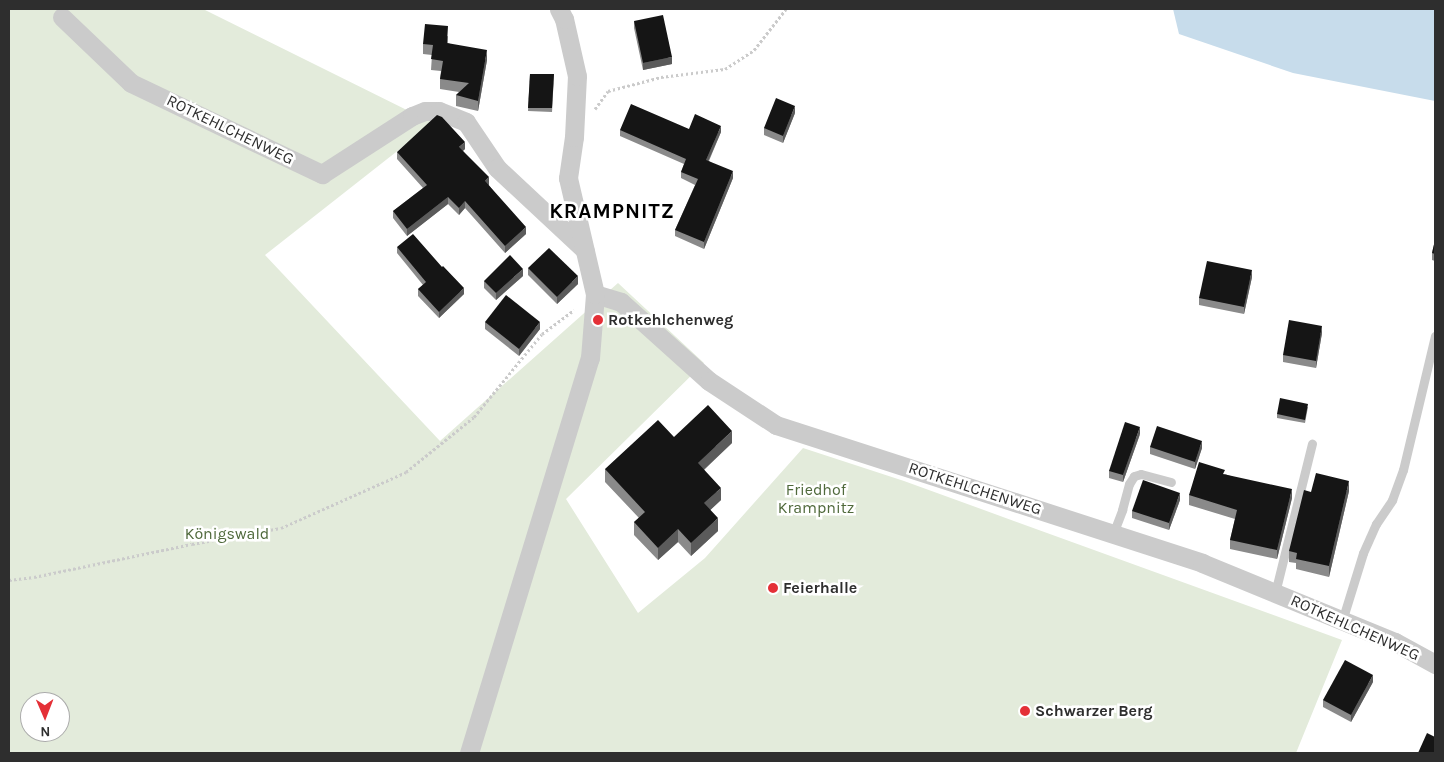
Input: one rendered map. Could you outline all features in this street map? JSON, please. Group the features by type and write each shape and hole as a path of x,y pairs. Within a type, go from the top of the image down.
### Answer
{"street":[{"path":"469,753 590,358 595,294 568,178 574,138 577,76 564,18 559,9"},
{"name":"ROTKEHLCHENWEG","path":"62,17 131,83 322,174 412,116 425,111 439,111 466,122 497,168 586,251"},
{"name":"ROTKEHLCHENWEG","path":"595,294 621,302 709,382 776,425 1202,563 1395,642 1435,664"}],"lane":[{"path":"1342,621 1363,553 1376,524 1392,500 1403,470 1435,336"},
{"path":"1275,593 1312,443"},
{"path":"1113,534 1129,484 1134,476 1141,474 1171,482"}],"path":[{"path":"574,138 608,91 661,77 725,69 754,50 786,9"},
{"path":"9,580 34,577 192,544 281,528 406,472 474,417 542,334 595,294"}],"green space":[{"name":"Königswald","path":"9,9 203,9 433,123 265,255 440,441 618,283 704,363 566,499 638,613 705,558 803,448 904,481 1342,640 1296,753 9,753"}],"water":[{"path":"1173,9 1435,9 1435,101 1293,73 1179,34"}],"building":[{"path":"663,15 672,57 643,63 634,21"},
{"path":"425,24 448,26 447,43 487,50 478,101 456,95 469,83 440,79 443,61 431,59 433,45 423,44"},
{"path":"530,74 554,74 552,108 528,108"},
{"path":"776,98 795,106 783,136 764,128"},
{"path":"631,104 689,129 695,114 721,126 706,160 733,171 704,242 675,230 698,179 681,172 686,159 620,130"},
{"path":"437,115 442,117 465,142 459,147 489,177 485,181 526,227 505,246 465,201 459,208 448,197 407,229 393,211 427,185 397,152"},
{"path":"413,234 442,267 464,288 439,312 418,289 426,282 397,247"},
{"path":"1435,240 1435,254 1432,253"},
{"path":"549,248 578,276 557,297 528,268"},
{"path":"510,255 523,269 496,293 484,281"},
{"path":"1207,261 1252,270 1244,307 1199,298"},
{"path":"506,295 540,322 519,349 485,322"},
{"path":"1289,320 1322,326 1316,361 1283,355"},
{"path":"1280,398 1308,404 1305,420 1277,414"},
{"path":"708,405 732,431 698,463 721,488 704,503 718,518 691,543 678,529 658,548 634,522 645,512 605,469 658,420 674,437"},
{"path":"1125,422 1140,427 1123,475 1109,471"},
{"path":"1157,426 1202,441 1195,462 1150,447"},
{"path":"1199,462 1225,470 1223,474 1292,489 1277,550 1230,540 1237,510 1189,495"},
{"path":"1316,473 1349,481 1329,566 1296,559 1297,553 1289,551 1304,490 1311,492"},
{"path":"1143,480 1180,493 1169,523 1132,511"},
{"path":"1345,660 1373,675 1351,715 1323,700"},
{"path":"1427,733 1435,737 1435,753 1418,753"}],"place":[{"name":"Rotkehlchenweg","path":"598,320"},
{"name":"Feierhalle","path":"773,588"},
{"name":"Schwarzer Berg","path":"1025,711"}],"district":[{"name":"KRAMPNITZ","path":"612,211"}],"park label":[{"name":"Friedhof Krampnitz","path":"816,499"}]}
